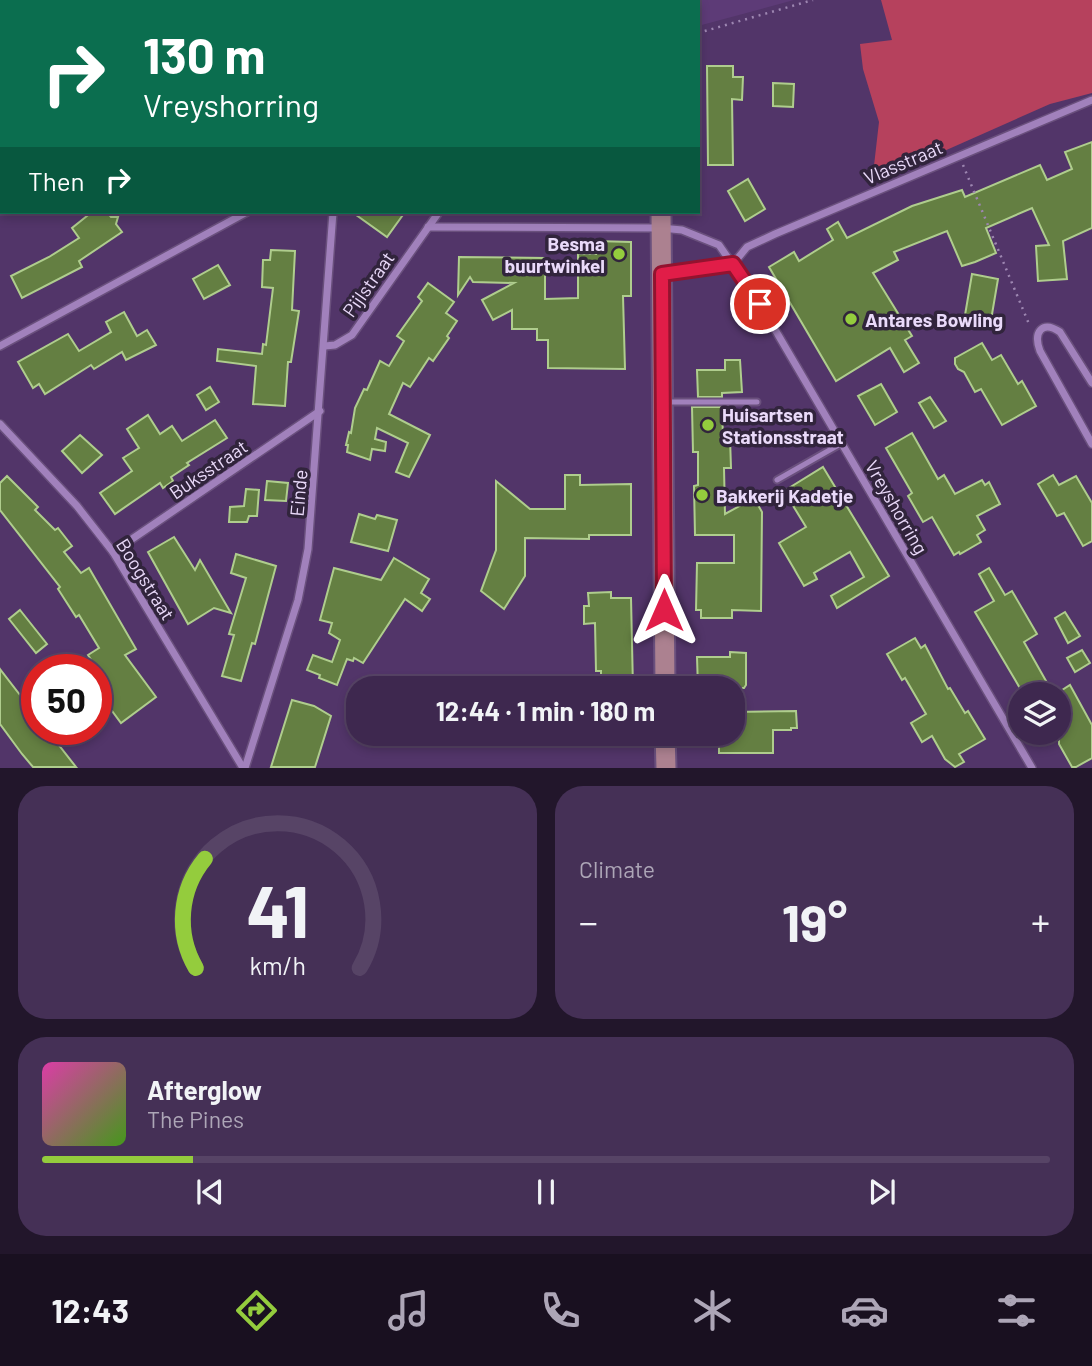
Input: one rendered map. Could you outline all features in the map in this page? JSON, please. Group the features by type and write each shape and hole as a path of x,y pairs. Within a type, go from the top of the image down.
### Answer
{"main road":[{"path":"662,220 665,676"},
{"path":"665,746 666,768"}],"street":[{"name":"Vlasstraat","path":"733,264 747,247 775,234 1092,100"},
{"path":"0,346 243,214"},
{"name":"Einde","path":"244,768 298,600 308,548 333,214"},
{"name":"Pijlstraat","path":"325,346 335,345 352,335 438,214"},
{"name":"Vreyshorring","path":"662,220 719,245 733,264 760,304 1032,768"},
{"path":"428,227 662,220"},
{"path":"662,274 733,264"},
{"path":"1092,383 1060,332 1052,327 1044,328 1038,333 1036,340 1092,444"},
{"name":"Buksstraat","path":"113,552 320,411"},
{"name":"Boogstraat","path":"0,424 77,506 113,552 244,768"}],"lane":[{"path":"663,402 757,402"},
{"path":"778,480 842,443"}],"path":[{"path":"700,32 813,0"},
{"path":"959,156 1036,340"}],"shaded area":[{"path":"700,0 794,0 700,25"},
{"path":"881,0 1092,0 1092,93 1050,104 872,183 879,122 863,69 860,44 892,40"}],"building":[{"path":"707,66 733,66 733,77 743,77 742,100 732,99 733,165 708,165"},
{"path":"773,83 794,84 793,107 773,106"},
{"path":"1092,142 1092,228 1063,241 1067,279 1038,281 1036,246 1049,245 1032,208 986,228 996,253 975,262 962,266 947,231 894,252 898,260 873,273 912,336 905,340 919,363 904,372 890,348 836,381 769,267 794,252 799,261 833,240 827,229 838,222 847,238 912,206 962,190 965,197 1040,165 1047,180 1072,169 1065,152"},
{"path":"748,179 765,209 745,221 728,191"},
{"path":"90,214 109,214 111,217 118,217 116,224 122,232 79,261 82,267 22,298 11,276 79,238 72,228"},
{"path":"355,214 404,214 387,237"},
{"path":"596,241 631,242 631,296 623,296 625,369 548,368 548,340 537,340 537,329 512,329 512,310 493,320 482,300 514,283 473,282 470,277 458,295 459,257 545,258 545,299 578,298 578,254 596,254"},
{"path":"271,250 295,251 292,310 299,311 291,362 288,362 285,406 253,404 256,366 217,361 218,349 262,354 263,344 266,345 273,288 262,287 263,260 270,260"},
{"path":"218,265 230,285 204,299 193,279"},
{"path":"972,274 998,279 990,326 964,321"},
{"path":"428,283 454,302 446,313 457,321 433,361 429,358 410,387 403,383 389,414 430,435 409,477 396,472 408,443 377,428 375,439 386,442 385,451 372,449 370,460 347,452 346,445 355,408 364,389 367,390 380,361 389,366 404,341 397,336 422,301 418,297"},
{"path":"124,312 137,336 147,330 156,345 126,360 122,352 94,369 91,365 45,394 39,384 33,388 18,362 68,334 79,351 111,332 106,322"},
{"path":"982,343 992,360 1001,355 1018,384 1022,381 1036,406 1002,425 981,389 975,392 964,372 955,364 955,358"},
{"path":"725,360 740,360 742,392 722,393 722,397 698,397 697,370 725,370"},
{"path":"881,384 897,412 875,425 858,396"},
{"path":"210,387 219,402 206,410 197,395"},
{"path":"930,397 946,421 934,428 919,403"},
{"path":"692,407 722,407 723,438 730,438 731,468 724,468 725,514 754,498 762,512 761,611 732,610 732,618 701,618 701,610 696,610 697,563 734,563 734,535 695,535 694,486 698,485 698,452 693,452"},
{"path":"148,415 160,434 172,426 182,441 215,420 227,438 187,463 189,465 171,477 173,481 163,488 160,483 115,514 100,493 132,471 123,458 139,448 127,429"},
{"path":"912,433 938,479 944,475 955,494 982,480 985,485 989,482 1000,504 977,516 985,530 977,535 981,542 960,554 959,552 954,555 932,517 923,522 908,496 912,493 886,448"},
{"path":"80,435 102,455 82,473 62,451"},
{"path":"823,467 889,576 837,608 831,596 864,577 850,552 814,573 817,579 804,586 779,543 806,527 784,491"},
{"path":"565,475 580,475 580,485 631,484 631,535 589,535 589,539 525,538 525,576 504,609 481,591 496,550 496,481 530,509 565,509"},
{"path":"1053,475 1059,485 1076,476 1092,503 1092,541 1083,546 1064,513 1057,516 1038,484"},
{"path":"7,476 38,507 35,510 55,530 58,528 72,546 64,552 81,573 89,568 136,649 125,655 156,697 121,723 112,711 112,654 90,654 99,648 79,615 76,617 58,589 60,587 0,510 0,483"},
{"path":"267,481 288,483 286,501 265,500"},
{"path":"246,489 259,490 257,516 249,516 247,522 229,522 230,507 244,506"},
{"path":"359,514 375,519 377,515 397,520 388,551 351,542"},
{"path":"174,537 195,570 200,560 231,613 214,608 188,624 148,552"},
{"path":"236,554 276,566 255,644 252,643 241,681 222,676 234,635 229,634 246,578 231,573"},
{"path":"394,558 429,579 421,593 430,599 422,611 405,599 363,663 354,658 353,661 347,659 337,685 307,670 313,655 332,662 340,640 329,633 332,623 320,620 334,568 381,580"},
{"path":"989,568 1005,595 1012,591 1037,634 1024,642 1047,682 1016,682 975,612 994,601 979,574"},
{"path":"611,592 611,598 631,598 633,676 601,676 601,671 596,671 595,623 584,624 584,606 589,606 588,593"},
{"path":"20,610 47,644 36,653 9,619"},
{"path":"1065,612 1080,636 1068,643 1055,618"},
{"path":"915,638 921,648 925,645 948,689 950,688 965,713 968,711 985,739 959,754 964,762 955,767 945,759 932,736 922,742 911,723 926,714 887,654"},
{"path":"1082,650 1090,663 1075,672 1067,658"},
{"path":"730,652 746,653 745,686 745,676 698,676 697,657 730,657"},
{"path":"0,669 21,696 21,745 59,745 76,767 33,767 0,724"},
{"path":"1071,687 1092,725 1092,758 1072,767 1060,745 1071,745"},
{"path":"292,700 314,706 331,716 315,767 271,767"},
{"path":"796,711 797,728 773,730 773,753 719,753 719,746 745,746 745,712"}],"place":[{"name":"Besma buurtwinkel","path":"619,254"},
{"name":"Antares Bowling","path":"851,319"},
{"name":"Huisartsen Stationsstraat","path":"708,425"},
{"name":"Bakkerij Kadetje","path":"702,495"}],"route":[{"path":"664,610 662,274 733,264 760,304"}]}
